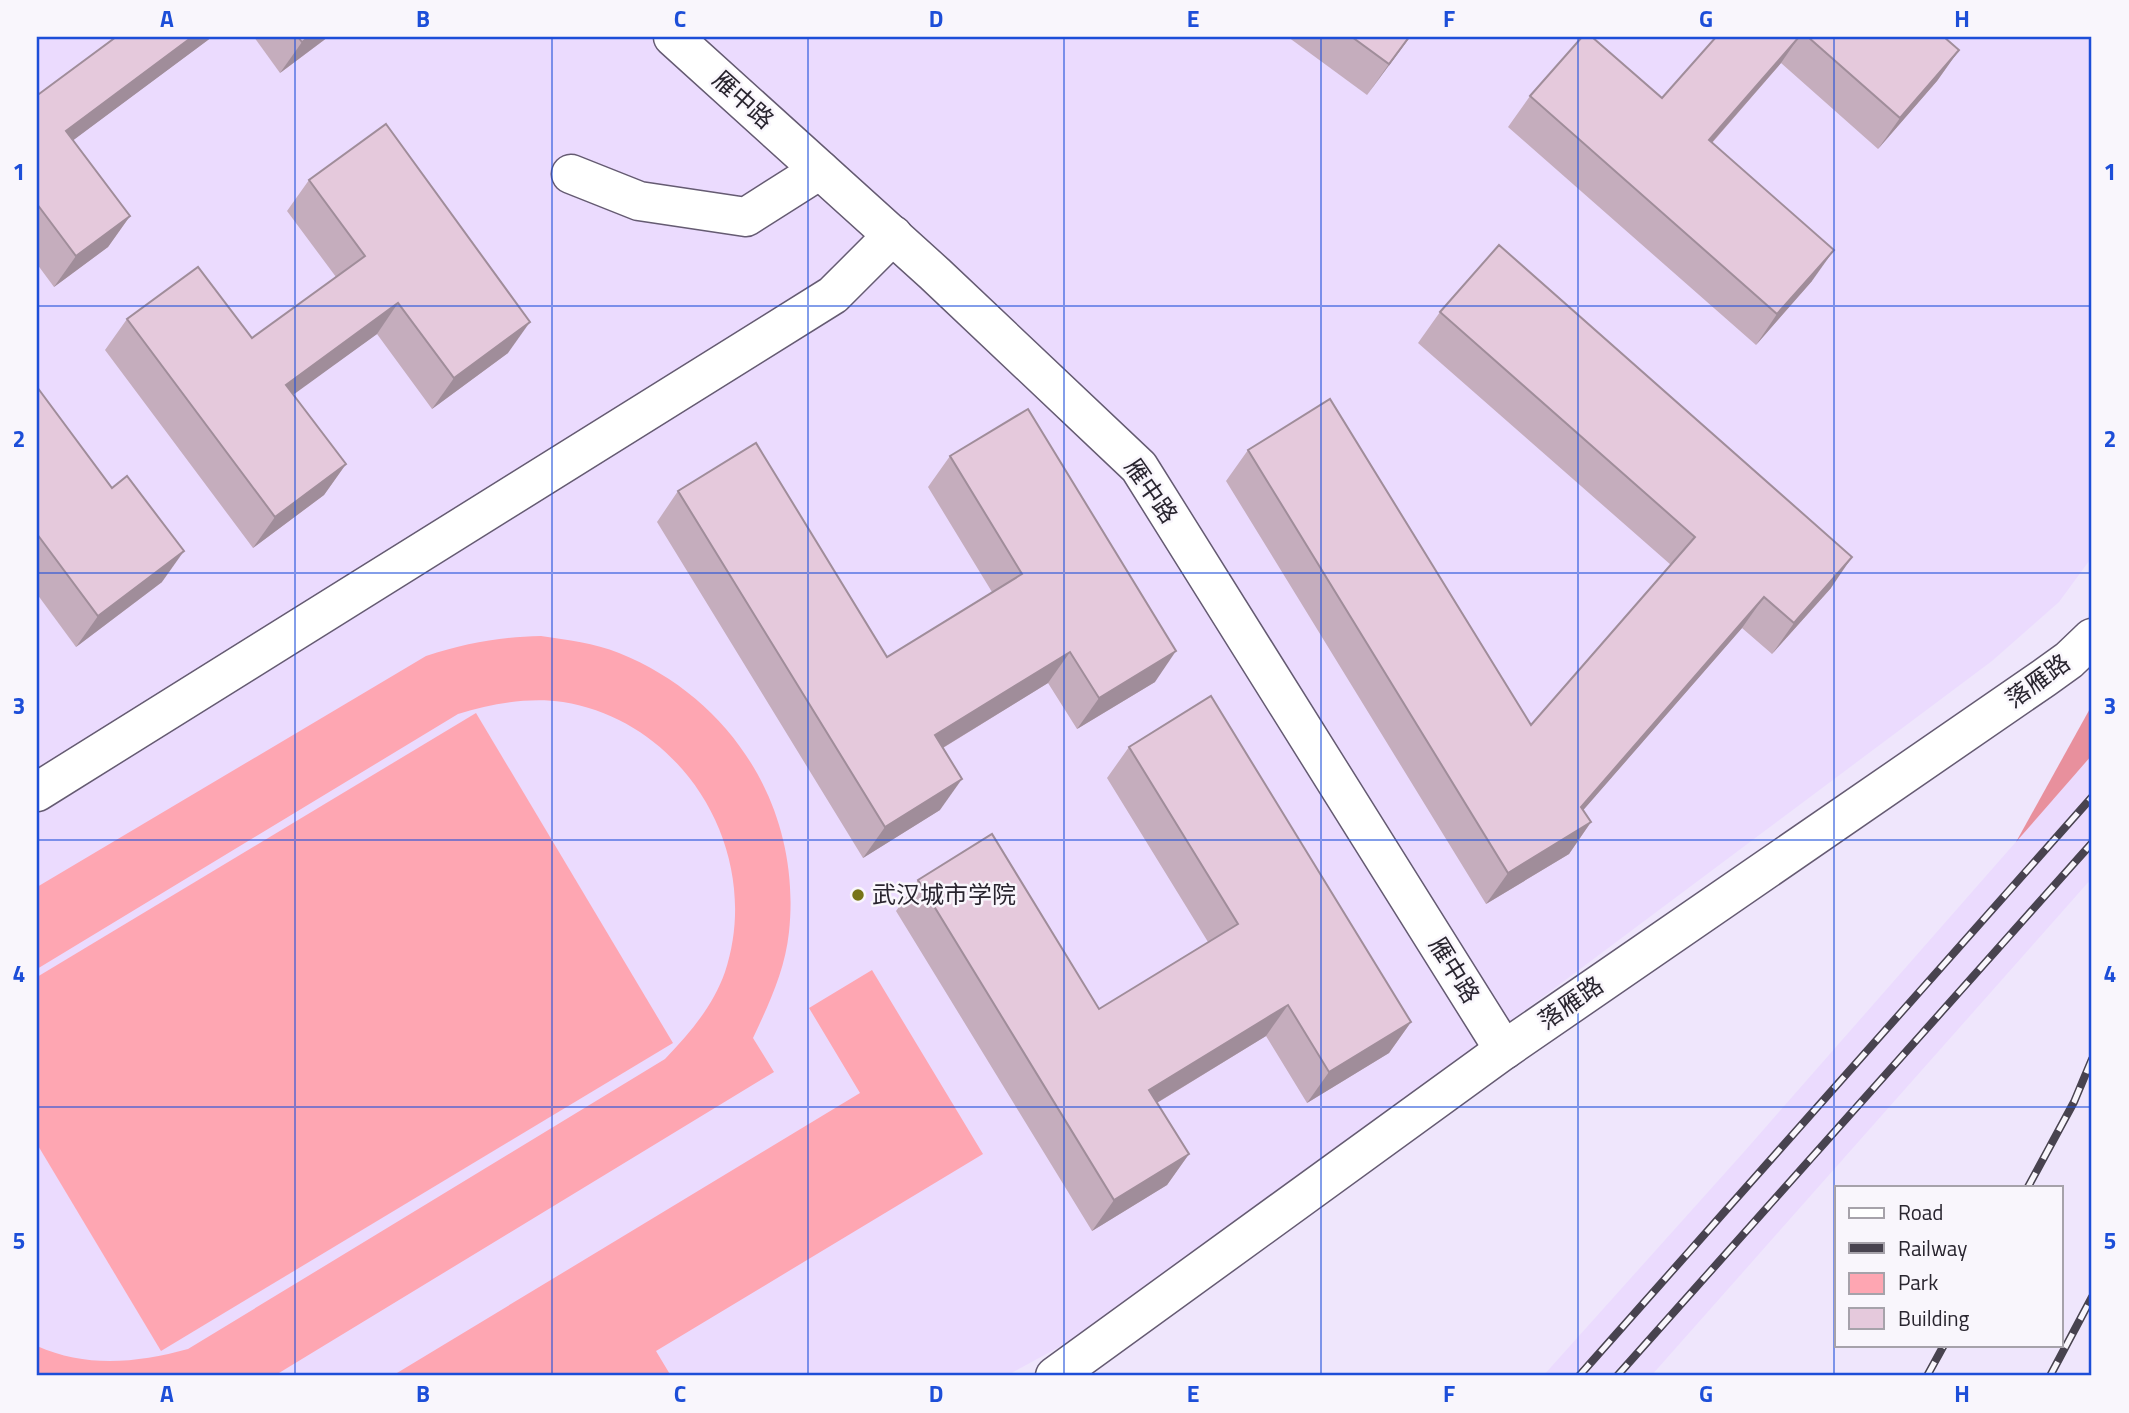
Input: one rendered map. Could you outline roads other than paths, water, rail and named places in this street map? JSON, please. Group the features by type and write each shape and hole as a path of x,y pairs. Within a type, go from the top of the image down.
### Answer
{"street":[{"name":"雁中路","path":"673,37 893,235 1139,467 1504,1050"},
{"path":"571,174 639,201 746,217 820,170"},
{"path":"37,792 833,295 893,235"},
{"name":"落雁路","path":"1055,1376 1504,1050 2044,678 2069,660 2092,638"}],"railway":[{"path":"1579,1376 2092,797"},
{"path":"1617,1376 2092,843"},
{"path":"2029,1186 2074,1102 2092,1059"},
{"path":"2050,1376 2092,1297"},
{"path":"1927,1376 1943,1346"}],"place":[{"name":"武汉城市学院","path":"858,895"}]}
